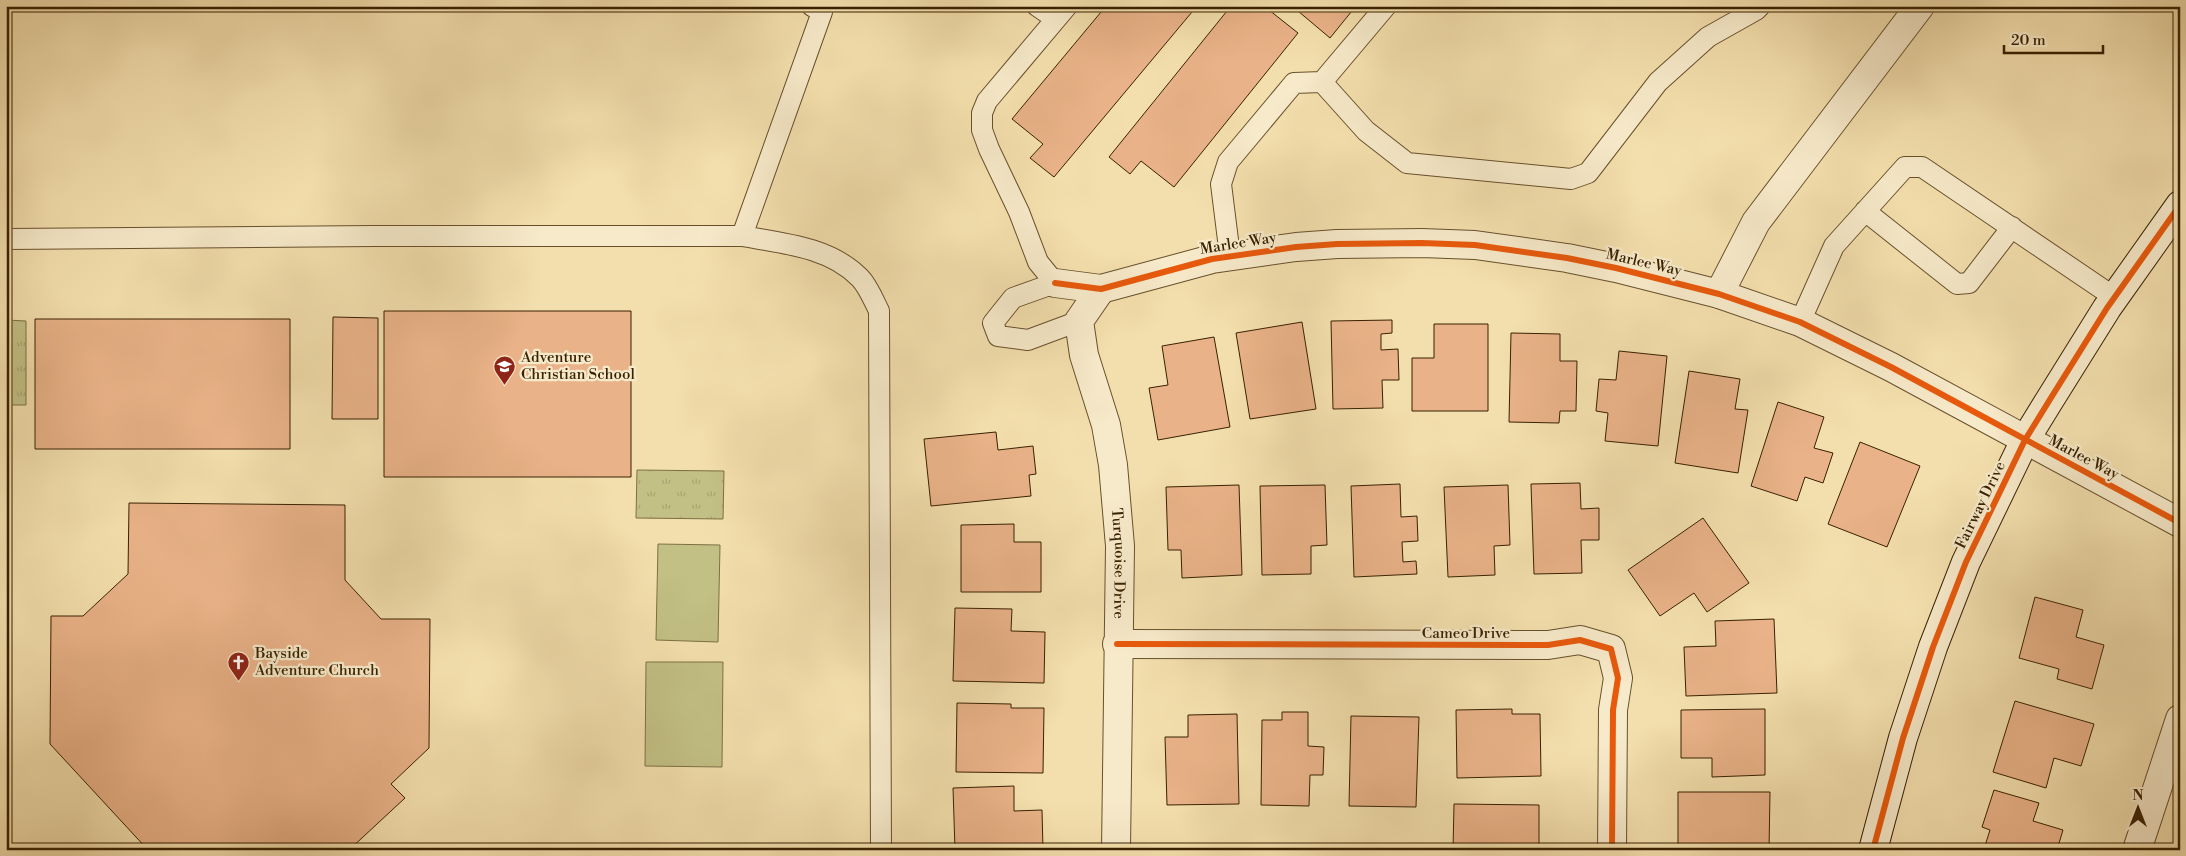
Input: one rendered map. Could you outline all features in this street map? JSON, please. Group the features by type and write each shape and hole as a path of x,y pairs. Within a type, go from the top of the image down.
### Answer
{"street":[{"path":"1719,294 1756,222 1920,6"},
{"name":"Fairway Drive","path":"1873,850 1903,738 1933,647 1966,562 2025,440 2114,297 2180,205"},
{"name":"Marlee Way","path":"1055,283 1101,289 1176,268 1230,256 1337,244 1475,245 1577,260 1666,279 1719,294 1800,322 1891,367 2180,523"},
{"path":"1079,321 1101,289"},
{"name":"Turquoise Drive","path":"1079,321 1084,355 1106,425 1113,465 1120,546 1116,850"},
{"name":"Cameo Drive","path":"1118,644 1548,645 1580,640 1611,649 1618,678 1613,710 1612,850"},
{"path":"2137,850 2180,719"}],"lane":[{"path":"742,236 822,12 812,6"},
{"path":"1037,6 1062,13 995,88 982,113 982,130 1019,212 1038,262 1055,283 1013,298 993,323 998,336 1028,340 1079,321"},
{"path":"1230,256 1221,184 1228,162 1294,83 1322,82 1386,6"},
{"path":"1322,82 1366,131 1407,163 1571,179 1588,173 1658,82 1708,37 1753,8"},
{"path":"1800,322 1834,246 1905,167 1922,167 2114,297"},
{"path":"1866,211 1956,284 1968,282 2012,227"},
{"path":"6,239 742,236 796,245 835,259 861,278 879,311 881,850"}],"green space":[{"path":"6,320 26,321 26,405 6,405"},
{"path":"637,470 724,471 723,519 636,518"},
{"path":"658,544 720,545 718,642 656,640"},
{"path":"646,662 723,662 722,767 645,766"}],"building":[{"path":"1106,6 1186,6 1192,12 1054,177 1030,158 1043,144 1012,119"},
{"path":"1231,6 1264,6 1298,33 1174,187 1141,161 1130,174 1109,157"},
{"path":"1292,6 1356,6 1330,38"},
{"path":"384,311 631,311 631,477 384,477"},
{"path":"333,317 378,318 378,419 332,419"},
{"path":"35,319 290,319 290,449 35,449"},
{"path":"1392,320 1392,333 1381,334 1381,350 1398,349 1399,380 1382,380 1383,408 1333,409 1331,321"},
{"path":"1302,322 1316,409 1250,419 1236,333"},
{"path":"1434,324 1488,324 1488,411 1412,411 1412,358 1434,358"},
{"path":"1511,333 1560,334 1560,361 1577,361 1576,411 1560,411 1559,423 1509,422"},
{"path":"1214,337 1230,427 1158,440 1149,388 1168,385 1162,346"},
{"path":"1619,351 1667,356 1658,446 1605,441 1608,413 1596,411 1599,379 1616,380"},
{"path":"1689,371 1740,379 1735,409 1748,410 1738,473 1675,463"},
{"path":"1778,402 1824,417 1814,448 1833,453 1823,483 1805,477 1797,501 1751,486"},
{"path":"996,432 998,450 1033,446 1036,474 1029,475 1031,496 931,506 924,439"},
{"path":"1860,442 1920,466 1887,547 1828,524"},
{"path":"1580,483 1581,509 1599,508 1599,540 1581,540 1582,573 1534,574 1531,484"},
{"path":"1400,484 1401,517 1417,516 1418,541 1402,542 1403,562 1416,561 1417,574 1354,577 1351,486"},
{"path":"1239,485 1242,575 1182,578 1181,550 1168,550 1166,487"},
{"path":"1325,485 1327,545 1311,546 1311,574 1262,575 1260,486"},
{"path":"1508,485 1510,545 1494,546 1495,575 1448,577 1444,487"},
{"path":"129,503 345,505 345,580 381,619 430,619 429,748 391,784 405,798 349,850 148,850 50,744 51,616 83,616 128,574"},
{"path":"1703,518 1749,583 1707,612 1694,593 1660,616 1628,570"},
{"path":"1014,524 1014,542 1041,542 1041,592 961,592 961,525"},
{"path":"2035,597 2083,610 2076,637 2104,645 2092,689 2057,679 2059,669 2019,658"},
{"path":"955,608 1012,609 1011,631 1045,632 1044,683 953,681"},
{"path":"1774,619 1777,693 1686,696 1684,647 1716,646 1715,621"},
{"path":"2015,701 2094,724 2081,766 2054,758 2046,788 1993,772"},
{"path":"957,703 1011,704 1011,708 1044,708 1043,773 956,772"},
{"path":"1512,709 1512,714 1540,714 1541,776 1457,778 1456,710"},
{"path":"1765,709 1765,775 1712,777 1712,758 1681,758 1681,710"},
{"path":"1282,712 1308,712 1308,746 1324,747 1323,775 1310,775 1309,806 1261,805 1262,720 1282,720"},
{"path":"1237,714 1239,804 1167,805 1165,737 1188,737 1188,715"},
{"path":"1351,716 1419,717 1416,807 1349,806"},
{"path":"1014,786 1014,811 1042,810 1043,850 955,850 953,788"},
{"path":"1994,790 2039,803 2033,821 2063,830 2057,850 1984,849 1990,830 1982,827"},
{"path":"1678,792 1770,792 1769,850 1717,850 1717,845 1678,845"},
{"path":"1454,804 1539,805 1539,850 1453,850"}],"cycle path":[{"path":"1873,850 1903,738 1933,647 1966,562 2025,440 2107,308 2180,205"},
{"path":"1055,283 1101,289 1212,259 1296,247 1337,244 1422,243 1475,245 1567,258 1616,268 1719,294 1800,322 1891,367 2180,523"},
{"path":"1117,644 1548,645 1580,640 1611,649 1618,678 1613,710 1612,850"}],"place":[{"name":"Adventure Christian School","path":"505,385"},
{"name":"Bayside Adventure Church","path":"239,681"}]}
